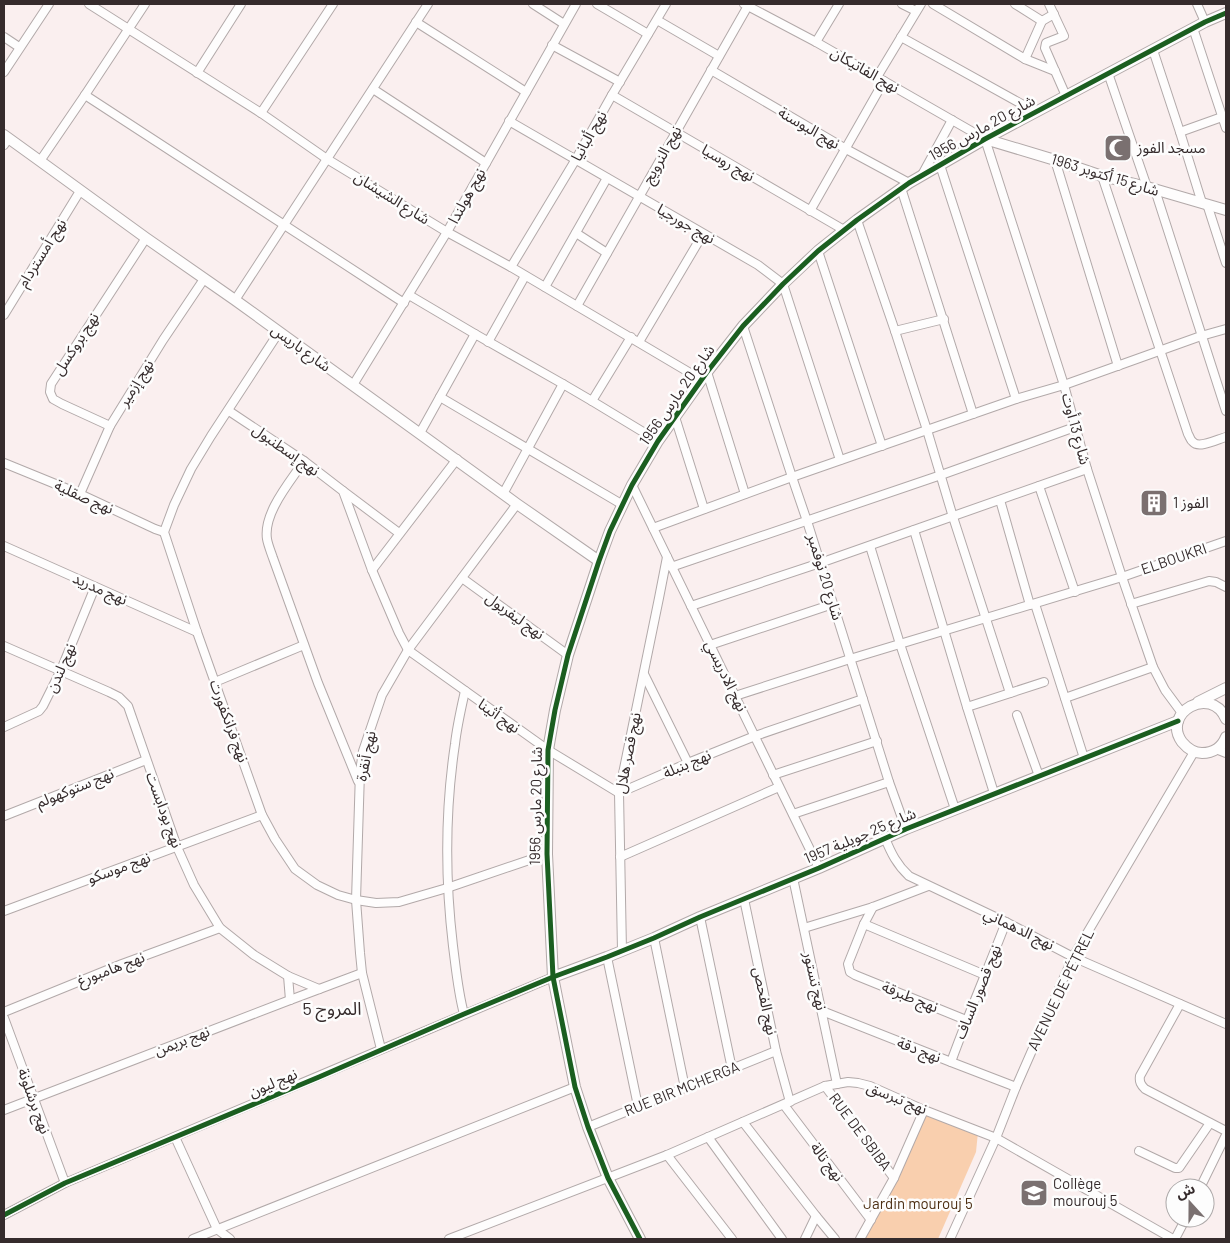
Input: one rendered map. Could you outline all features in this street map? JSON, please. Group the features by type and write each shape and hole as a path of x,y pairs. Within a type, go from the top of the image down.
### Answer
{"street":[{"path":"4,72 49,4"},
{"name":"شارع الشيشان","path":"89,4 261,113 328,159 447,232 639,342 705,376"},
{"path":"40,160 145,4"},
{"path":"197,73 241,4"},
{"path":"261,113 333,4"},
{"path":"235,300 428,4"},
{"path":"533,4 564,24"},
{"name":"نهج هولندا","path":"353,386 447,232 576,4"},
{"path":"597,4 648,34"},
{"name":"نهج ألبانيا","path":"511,267 666,4"},
{"name":"نهج الفاتيكان","path":"747,4 985,139"},
{"name":"نهج النرويج","path":"577,306 747,4"},
{"path":"816,42 839,4"},
{"path":"902,4 916,12"},
{"path":"810,211 846,149 901,37 921,4"},
{"path":"934,4 1025,58 1055,71"},
{"path":"1015,4 1042,20"},
{"path":"1050,4 1064,36 1045,45 1066,96"},
{"path":"1197,4 1205,22"},
{"name":"شارع 20 مارس 1956","path":"640,1239 608,1178 575,1087 553,977 547,854 548,750 555,710 568,655 610,531 632,485 658,441 705,376 744,326 818,250 857,220 921,176 985,139 1193,28 1226,13"},
{"path":"1025,58 1042,20 1054,14"},
{"path":"657,20 719,56"},
{"path":"416,22 526,92"},
{"path":"1193,28 1226,128"},
{"path":"4,37 19,47"},
{"path":"901,37 1036,112"},
{"path":"552,45 620,82"},
{"path":"1152,50 1226,263"},
{"name":"نهج البوسنة","path":"711,70 905,186"},
{"path":"1108,74 1151,189 1226,411"},
{"path":"373,89 486,163"},
{"path":"85,95 404,303"},
{"name":"نهج روسيا","path":"612,95 844,230"},
{"path":"1180,132 1222,116"},
{"path":"921,176 952,120"},
{"name":"نهج جورجيا","path":"509,121 758,265 783,284"},
{"name":"شارع 15 أكتوبر 1963","path":"985,139 1102,176 1226,210"},
{"name":"شارع 13 أوت","path":"985,139 1064,385 1087,469 1131,604 1154,668 1180,717"},
{"name":"شارع باريس","path":"5,140 40,160 80,191 599,561"},
{"path":"1055,160 1118,366"},
{"path":"940,165 1016,399"},
{"path":"1102,176 1188,434 1193,442 1198,445 1226,437"},
{"path":"545,288 607,178"},
{"path":"905,186 973,414"},
{"name":"نهج أمستردام","path":"4,315 80,191"},
{"path":"857,220 927,430 1010,693"},
{"path":"576,233 607,253"},
{"path":"639,342 703,234"},
{"name":"نهج بروكسل","path":"110,426 53,399 50,392 51,384 146,238"},
{"path":"818,250 882,446"},
{"path":"488,342 525,276"},
{"name":"نهج إزمير","path":"80,494 110,426 163,340 204,279"},
{"path":"783,284 840,460"},
{"path":"409,295 658,441"},
{"path":"895,332 944,319"},
{"name":"شارع 20 نوفمبر","path":"744,326 889,782 906,829"},
{"path":"652,528 840,460 1226,329"},
{"path":"164,532 191,469 279,332"},
{"path":"420,434 475,334"},
{"path":"592,401 631,337"},
{"path":"705,376 745,494"},
{"path":"503,494 563,384"},
{"path":"440,397 623,505"},
{"name":"نهج إسطنبول","path":"228,411 304,461 399,533"},
{"path":"675,417 704,509"},
{"path":"671,567 940,475 1075,426"},
{"path":"372,570 457,459"},
{"path":"304,461 272,510 267,526 267,538 272,558 318,683 359,785"},
{"name":"نهج صقلية","path":"4,463 80,494 155,530 164,532"},
{"path":"691,606 820,564 1087,469"},
{"name":"نهج الادريسي","path":"632,485 819,868"},
{"path":"1040,486 1075,592"},
{"path":"343,491 372,570 408,650"},
{"path":"1000,500 1084,758"},
{"name":"نهج أنقرة","path":"381,1049 362,973 356,900 359,785 363,751 382,695 408,650 517,504"},
{"path":"914,530 994,793"},
{"name":"نهج فرانكفورت","path":"164,532 262,816 295,869 317,885 338,895 376,903 399,902 547,854"},
{"name":"ELBOUKRI","path":"735,696 850,659 1075,592 1226,541"},
{"name":"نهج مدريد","path":"4,546 197,632"},
{"path":"870,546 900,644 955,809"},
{"name":"نهج قصر هلال","path":"622,951 619,793 667,557"},
{"name":"نهج ليفربول","path":"462,578 568,655"},
{"path":"1131,604 1209,581 1226,586"},
{"name":"نهج لندن","path":"4,727 39,711 61,670 95,587"},
{"path":"710,645 833,604"},
{"path":"215,682 304,645"},
{"name":"نهج بودابست","path":"4,646 61,670 124,701 128,706 177,847 194,885 220,928 254,955 288,976 319,989"},
{"name":"نهج أثينا","path":"408,650 548,750 619,793"},
{"path":"1065,698 1154,668"},
{"path":"644,674 688,763"},
{"path":"967,707 1044,682"},
{"path":"1226,688 1187,708 1180,717 1178,730 1180,739 1186,747 1194,752 1221,751 1226,737"},
{"path":"464,1014 450,919 446,843 449,793 455,744 465,691"},
{"name":"نهج بنبلة","path":"619,793 755,736 863,699"},
{"path":"1193,704 1202,702 1212,704 1224,711"},
{"path":"1017,715 1039,776"},
{"name":"شارع 25 جويلية 1957","path":"553,977 654,938 906,829 1084,758 1180,717"},
{"path":"773,775 877,741"},
{"name":"AVENUE DE PÉTREL","path":"950,1239 1074,957 1194,752"},
{"name":"نهج ستوكهولم","path":"4,816 146,760"},
{"path":"793,814 889,782"},
{"path":"620,857 779,787"},
{"name":"نهج موسكو","path":"4,911 262,816"},
{"name":"نهج الدهماني","path":"885,838 892,855 909,876 1074,957 1226,1024"},
{"name":"نهج تستور","path":"793,878 837,1084"},
{"path":"804,928 873,907 928,886"},
{"name":"نهج الفحص","path":"744,898 787,1103"},
{"path":"873,907 864,924 985,975"},
{"path":"700,917 732,1069"},
{"name":"نهج قصور الساف","path":"951,1062 1006,922"},
{"name":"نهج طبرقة","path":"864,924 848,964 850,972 966,1020"},
{"name":"نهج هامبورغ","path":"4,1012 122,964 220,928"},
{"path":"654,938 685,1088"},
{"path":"607,957 638,1106"},
{"name":"نهج بريمن","path":"4,1110 362,973"},
{"path":"288,976 290,1000"},
{"name":"نهج ليون","path":"4,1215 65,1183 553,977"},
{"path":"1180,1004 1139,1080 1145,1089 1226,1133 1205,1178"},
{"name":"نهج دقة","path":"822,1011 1016,1087"},
{"name":"نهج برشلونة","path":"4,1018 65,1183"},
{"name":"RUE BIR MCHERGA","path":"588,1127 776,1051"},
{"name":"نهج تبرسق","path":"449,1239 667,1155 825,1086 848,1082 870,1086 924,1110 996,1138 1174,1239"},
{"name":"RUE DE SBIBA","path":"825,1086 894,1178"},
{"path":"193,1239 575,1087"},
{"name":"نهج تالة","path":"787,1103 871,1220"},
{"path":"860,1239 894,1178 924,1110"},
{"path":"743,1122 835,1239"},
{"path":"1139,1151 1175,1168 1179,1168 1210,1123"},
{"path":"174,1137 217,1229 230,1239"},
{"path":"708,1137 782,1239"},
{"path":"667,1155 732,1239"},
{"path":"805,1239 816,1216"},
{"path":"1174,1239 1180,1228"}],"green space":[{"name":"Jardin mourouj 5","path":"928,1112 978,1132 976,1152 938,1239 863,1239"}],"cycle path":[{"path":"640,1239 608,1178 575,1087 553,977 547,854 548,750 555,710 568,655 610,531 632,485 658,441 707,372 743,326 818,251 909,183 985,139 1205,22 1226,13"},
{"path":"4,1215 65,1183 464,1014 654,938 906,829 1178,721"}],"place":[{"name":"مسجد الفوز","path":"1118,148"},
{"name":"الفوز 1","path":"1154,503"},
{"name":"Collège mourouj 5","path":"1034,1193"}],"district":[{"name":"المروج 5","path":"332,1009"}]}
